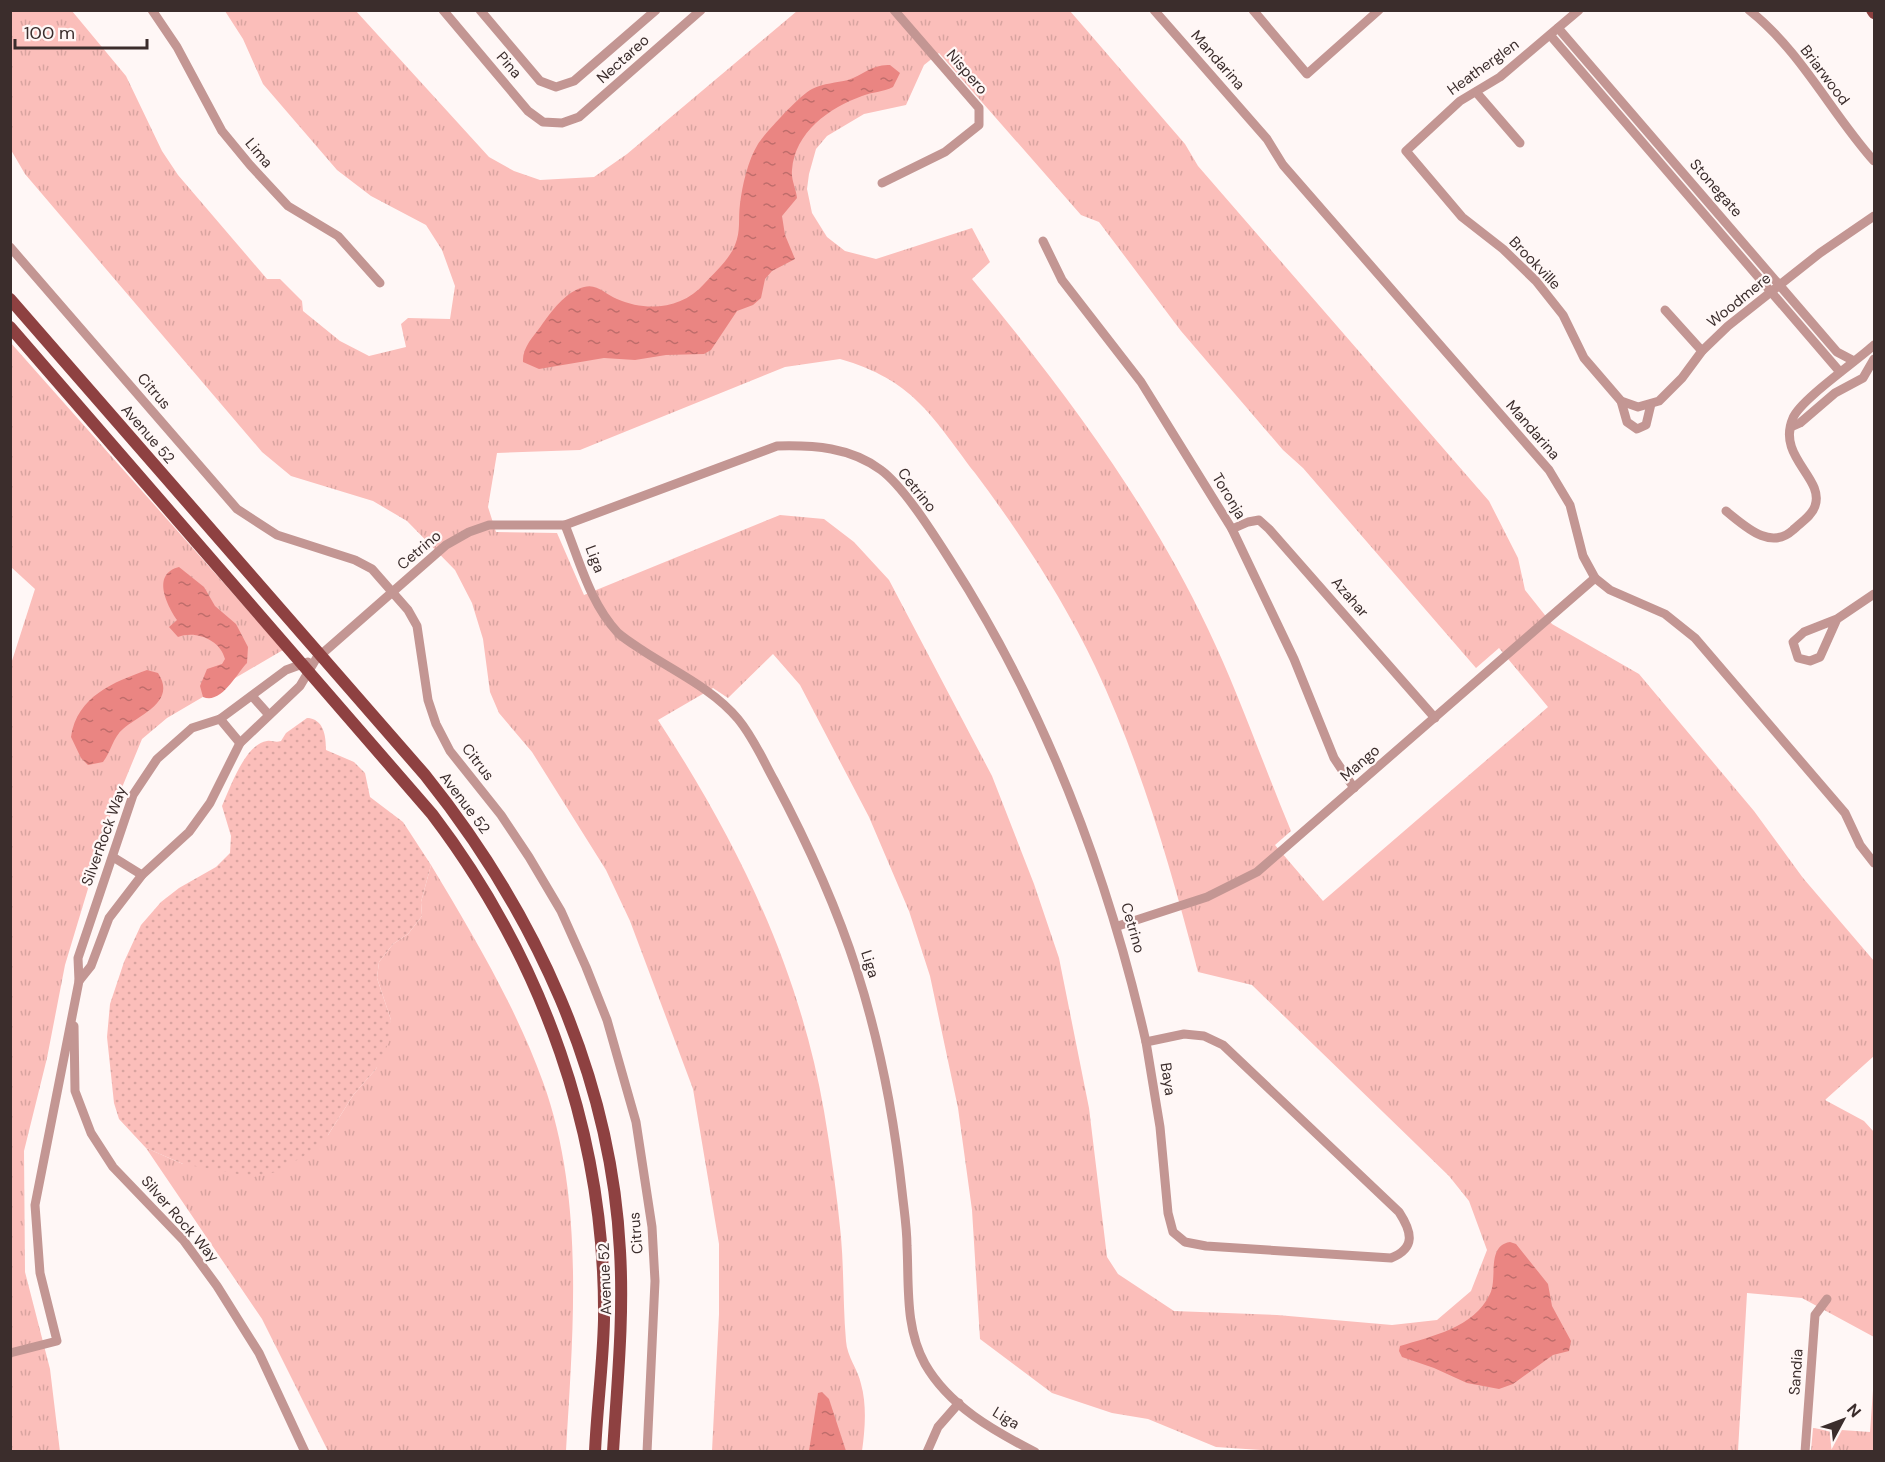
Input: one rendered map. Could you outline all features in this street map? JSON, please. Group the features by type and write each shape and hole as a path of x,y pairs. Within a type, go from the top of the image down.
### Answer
{"main road":[{"name":"Avenue 52","path":"10,299 318,657 425,775 478,844 533,938 573,1030 600,1123 610,1167 619,1240 621,1330 613,1452"},
{"name":"Avenue 52","path":"10,327 413,790 474,870 524,960 561,1051 588,1151 602,1264 604,1320 595,1452"}],"street":[{"name":"Lima","path":"152,10 177,47 222,131 250,165 288,207 338,236 380,283"},
{"name":"Pina","path":"443,10 528,111 543,122 561,123"},
{"path":"480,10 540,81 556,87 574,81 656,10"},
{"name":"Nectareo","path":"561,123 579,117 597,105 612,88 702,10"},
{"name":"Nispero","path":"882,183 945,152 979,125 980,117 979,108 894,10"},
{"name":"Mandarina","path":"1154,10 1267,139 1283,165 1549,470 1570,505 1583,556 1595,578"},
{"path":"1252,10 1307,74 1379,10"},
{"name":"Heatherglen","path":"1406,151 1460,101 1500,77 1579,10"},
{"name":"Briarwood","path":"1749,10 1772,32 1819,88 1850,133 1875,161"},
{"name":"Stonegate","path":"1558,28 1708,202 1727,232"},
{"name":"Stonegate","path":"1550,35 1700,208 1727,232 1853,383"},
{"path":"1598,91 1606,84"},
{"path":"1476,93 1520,143"},
{"path":"1624,121 1632,114"},
{"path":"1641,141 1650,134"},
{"name":"Brookville","path":"1406,151 1462,217 1503,249 1536,281 1563,315 1584,358 1625,403 1627,422 1637,429 1646,425 1651,404"},
{"path":"1658,159 1666,153"},
{"path":"1677,182 1685,175"},
{"path":"1700,208 1708,202"},
{"name":"Woodmere","path":"1651,404 1682,378 1702,351 1820,253 1875,216"},
{"name":"Toronja","path":"1043,241 1062,280 1141,382 1232,529 1294,659 1334,758 1354,788"},
{"name":"Citrus","path":"10,247 237,509 277,535 356,560 372,569 393,592 417,626 428,700 436,724 450,751 501,815 529,856 561,911 607,1020 622,1068 638,1132 653,1248 654,1355 647,1452"},
{"name":"Stonegate","path":"1776,289 1837,352 1854,361"},
{"path":"1665,310 1702,351"},
{"path":"1726,511 1756,533 1772,538 1788,534 1811,512 1816,504 1814,491 1790,447 1788,438 1793,416 1841,371 1875,345"},
{"path":"1791,427 1800,423 1835,393 1863,378 1875,359"},
{"path":"1625,403 1651,404"},
{"name":"Cetrino","path":"318,657 446,545 469,532 489,525 513,523 566,525 777,446 811,445 845,451 882,470 919,516 968,588 1036,712 1084,827 1118,926 1146,1042"},
{"name":"Azahar","path":"1232,529 1259,520 1269,529 1435,718"},
{"name":"Liga","path":"566,525 595,602 620,635 721,702 739,719 756,747 815,862 857,971 890,1101 907,1242 911,1326 926,1366 959,1404 1001,1434 1035,1452"},
{"path":"1595,578 1610,590 1665,614 1695,639 1845,813 1860,845 1875,862"},
{"name":"Mango","path":"1118,926 1207,897 1257,872 1595,578"},
{"path":"1837,619 1820,657 1810,661 1798,658 1793,647 1795,638 1837,619 1875,594"},
{"name":"SilverRock Way","path":"10,1353 57,1341 40,1273 35,1205 79,981 78,958 133,795 157,759 192,728 220,719 286,670 305,668 318,657"},
{"name":"SilverRock Way","path":"79,981 91,966 109,918 142,875 189,832 210,803 240,743 300,686 305,668"},
{"path":"252,696 269,715"},
{"path":"220,719 240,743"},
{"path":"113,857 142,875"},
{"name":"Silver Rock Way","path":"75,997 73,1061 75,1091 91,1133 114,1167 184,1241 217,1286 259,1353 305,1452"},
{"name":"Baya","path":"1184,1034 1204,1036 1223,1045 1399,1212 1408,1226 1409,1236 1408,1245 1403,1253 1391,1258 1185,1242 1173,1232 1168,1213 1160,1127 1146,1042 1184,1034"},
{"name":"Sandia","path":"1806,1452 1815,1315 1827,1299"},
{"path":"927,1452 938,1427 959,1404"}],"green space":[{"path":"10,11 72,11 126,76 162,151 178,175 267,279 280,279 302,301 303,311 340,341 369,356 406,347 401,324 408,318 450,319 455,286 442,250 426,225 371,196 337,170 263,84 243,39 225,11 356,11 489,157 514,171 540,180 594,177 627,154 797,11 1070,11 1185,144 1198,166 1489,501 1518,558 1525,590 1552,624 1639,674 1754,811 1803,878 1874,961 1874,1056 1825,1100 1864,1121 1874,1132 1874,1337 1802,1298 1747,1293 1738,1451 1292,1452 1216,1447 1148,1419 1112,1413 1052,1393 980,1339 972,1210 958,1108 930,976 909,911 869,817 800,685 773,654 728,698 713,688 658,720 714,812 739,859 781,956 799,1006 813,1058 829,1142 841,1237 846,1341 863,1392 864,1435 862,1451 712,1451 719,1314 719,1244 693,1089 630,921 606,870 532,752 499,713 490,692 483,639 472,603 455,570 407,521 373,501 291,476 262,452 25,174 11,150","holes":["939,53 1081,215 1099,222 1181,331 1476,668 1499,648 1548,707 1323,901 1275,845 1291,831 1230,679 1184,582 1131,491 1101,447 1038,361 972,279 990,262 972,228 876,259 845,251 827,237 812,213 807,189 816,149 827,136 864,114 906,105 924,65","840,359 886,378 903,389 932,417 1008,519 1055,591 1083,641 1127,740 1166,855 1198,972 1252,985 1449,1176 1469,1201 1487,1250 1471,1291 1437,1320 1392,1325 1277,1315 1174,1311 1118,1274 1107,1257 1089,1108 1059,958 1034,884 992,776 889,580 854,542 824,519 780,515 584,595 557,533 496,532 488,507 497,453 580,450 785,367"]},
{"path":"10,342 283,650 167,718 142,739 109,819 65,965 47,1058 24,1151 25,1272 50,1369 60,1452 10,1451 10,667 35,589 11,567"},
{"path":"307,718 317,721 323,729 326,750 354,762 365,773 370,797 403,822 431,865 421,902 422,916 408,934 393,944 379,962 377,978 391,1020 389,1042 376,1069 354,1094 328,1135 304,1156 276,1172 254,1177 183,1164 146,1148 119,1119 114,1103 107,1037 110,1004 124,962 141,925 161,902 179,888 216,867 230,853 231,836 222,806 245,758 259,744 267,741 281,741 286,733"},
{"path":"431,865 478,944 520,1025 543,1082 556,1126 571,1218 573,1265 566,1451 328,1451 262,1319 146,1148 183,1164 328,1135 354,1094 376,1069 391,1020 377,978 379,962 393,944 408,934 422,916 421,902"},
{"path":"1874,1376 1874,1451 1811,1451 1813,1428 1870,1432"}],"water":[{"path":"890,65 900,73 893,87 862,96 838,107 816,123 800,144 792,170 797,198 782,216 785,235 795,259 772,271 765,279 761,298 753,305 737,311 711,350 704,354 666,355 635,360 604,358 539,369 523,362 526,347 545,320 577,289 593,286 628,303 652,307 675,303 695,292 721,266 735,245 746,173 754,150 768,131 812,89 848,80 878,66"},
{"path":"179,567 204,587 215,606 236,624 248,647 247,663 228,687 210,698 203,697 200,686 207,669 222,664 225,659 218,646 212,641 192,635 178,637 169,627 177,620 169,606 163,583 170,571"},
{"path":"147,670 158,673 163,683 160,700 120,732 103,762 88,765 81,758 71,737 81,711 89,701 110,686"},
{"path":"1510,1242 1516,1244 1548,1284 1552,1306 1571,1341 1569,1351 1553,1355 1513,1384 1499,1389 1467,1383 1402,1357 1399,1351 1400,1346 1451,1329 1463,1323 1483,1306 1492,1287 1495,1256 1503,1245"},
{"path":"822,1392 829,1399 846,1451 809,1451 818,1393"}]}
